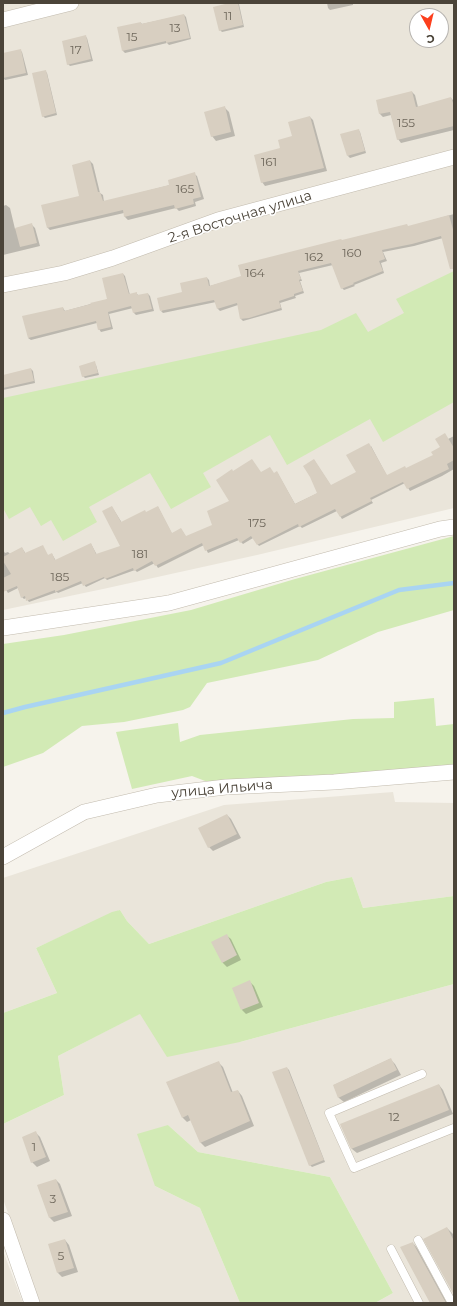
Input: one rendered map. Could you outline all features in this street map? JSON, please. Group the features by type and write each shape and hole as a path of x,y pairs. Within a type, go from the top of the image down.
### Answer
{"street":[{"path":"3,20 71,3"},
{"name":"2-я Восточная улица","path":"3,285 64,273 113,258 218,220 454,157"},
{"path":"3,628 169,603 433,531 454,528"},
{"name":"улица Ильича","path":"3,857 84,812 157,795 226,787 334,782 454,772"},
{"path":"3,1220 32,1303"}],"lane":[{"path":"422,1074 329,1113 354,1168 454,1128"},
{"path":"418,1240 452,1303"},
{"path":"391,1249 419,1303"}],"shaded area":[{"path":"3,3 454,3 454,508 257,555 3,610"},
{"path":"393,792 395,802 454,803 454,896 363,908 352,877 326,882 149,944 127,921 120,910 36,948 57,993 3,1013 3,878 224,805"},
{"path":"454,984 454,1303 375,1303 393,1293 330,1177 198,1152 168,1125 155,1186 200,1208 240,1303 40,1303 3,1199 3,1124 64,1095 58,1056 141,1013 240,1042"},
{"path":"3,1251 23,1303 3,1303"}],"green space":[{"path":"454,271 454,402 383,442 370,419 287,465 270,435 203,473 211,487 171,509 150,473 89,507 97,522 63,541 51,520 41,526 30,507 9,519 3,508 3,398 321,330 356,313 368,332 404,313 396,299"},
{"path":"454,536 454,610 378,632 318,660 207,683 190,707 183,710 124,722 82,726 43,753 3,767 3,644 64,635 191,610 295,579"},
{"path":"434,698 436,726 454,724 454,765 335,782 213,784 192,776 132,789 116,732 178,723 180,742 200,735 353,719 394,718 394,702"},
{"path":"352,877 363,908 454,896 454,984 240,1042 167,1057 140,1014 58,1056 64,1095 3,1124 3,1013 57,993 36,948 112,912 120,910 127,921 149,944 326,882"},
{"path":"168,1125 198,1152 330,1177 393,1293 375,1303 240,1303 200,1208 155,1186 137,1134"}],"building":[{"path":"229,3 238,3 243,25 219,31 213,7"},
{"path":"184,14 190,38 166,43 166,41 122,51 117,27 141,22 141,24"},
{"path":"86,35 91,59 67,65 62,41"},
{"path":"21,49 26,73 3,78 3,53"},
{"path":"46,70 56,113 42,117 32,73"},
{"path":"412,91 416,107 451,97 454,106 454,126 397,140 390,112 379,114 376,100"},
{"path":"225,106 231,132 211,137 204,112"},
{"path":"310,116 324,168 261,183 254,155 280,148 278,140 292,136 288,122"},
{"path":"359,129 365,151 347,156 340,134"},
{"path":"90,160 98,192 100,192 103,201 169,185 168,180 195,172 201,197 193,199 194,204 175,209 174,205 124,217 123,210 47,228 41,205 79,196 72,165"},
{"path":"449,215 454,233 454,269 450,269 441,236 382,250 385,259 379,261 383,271 341,289 331,263 298,271 301,279 299,280 303,291 279,301 281,308 249,318 240,319 237,303 217,309 214,300 160,311 157,298 182,292 180,283 207,277 209,286 241,276 238,265 341,239 407,224 408,226"},
{"path":"32,223 37,243 20,247 15,228"},
{"path":"123,273 129,294 137,292 137,295 148,293 152,309 133,313 131,306 108,312 111,327 98,330 96,321 28,338 22,316 63,307 64,311 107,299 102,278"},
{"path":"95,361 98,373 82,377 79,366"},
{"path":"31,368 34,381 3,388 3,375"},
{"path":"445,433 454,448 454,460 447,464 449,469 407,489 403,482 370,498 372,501 340,517 335,509 299,527 298,524 257,545 251,536 240,543 237,538 205,551 202,543 155,566 152,561 134,571 133,568 105,579 104,577 83,586 81,581 55,592 55,590 26,601 25,596 21,598 17,586 3,592 3,578 11,574 3,561 3,557 22,547 25,553 43,545 48,555 52,553 55,560 91,543 96,554 120,546 102,511 112,506 121,522 145,510 146,512 158,506 172,533 181,528 186,536 212,525 207,511 229,501 216,480 232,469 233,471 252,459 261,472 270,467 274,473 277,471 295,504 317,493 303,466 314,459 331,485 356,472 346,455 369,443 387,475 433,455 431,452 440,447 435,439"},
{"path":"227,814 237,834 208,848 198,828"},
{"path":"227,934 237,955 222,963 211,942"},
{"path":"250,980 259,1003 241,1010 232,988"},
{"path":"391,1058 397,1070 338,1098 333,1085"},
{"path":"219,1061 231,1092 238,1090 250,1121 200,1143 188,1115 182,1118 166,1082"},
{"path":"287,1067 324,1160 309,1166 272,1072"},
{"path":"439,1084 449,1110 351,1149 340,1124"},
{"path":"36,1131 46,1157 31,1163 22,1137"},
{"path":"56,1179 68,1212 49,1218 37,1185"},
{"path":"447,1227 454,1241 454,1295 423,1239"},
{"path":"65,1239 74,1268 57,1273 48,1244"},
{"path":"413,1242 446,1303 430,1303 400,1247"}],"waterway":[{"path":"3,713 221,663 399,590 454,583"}]}
